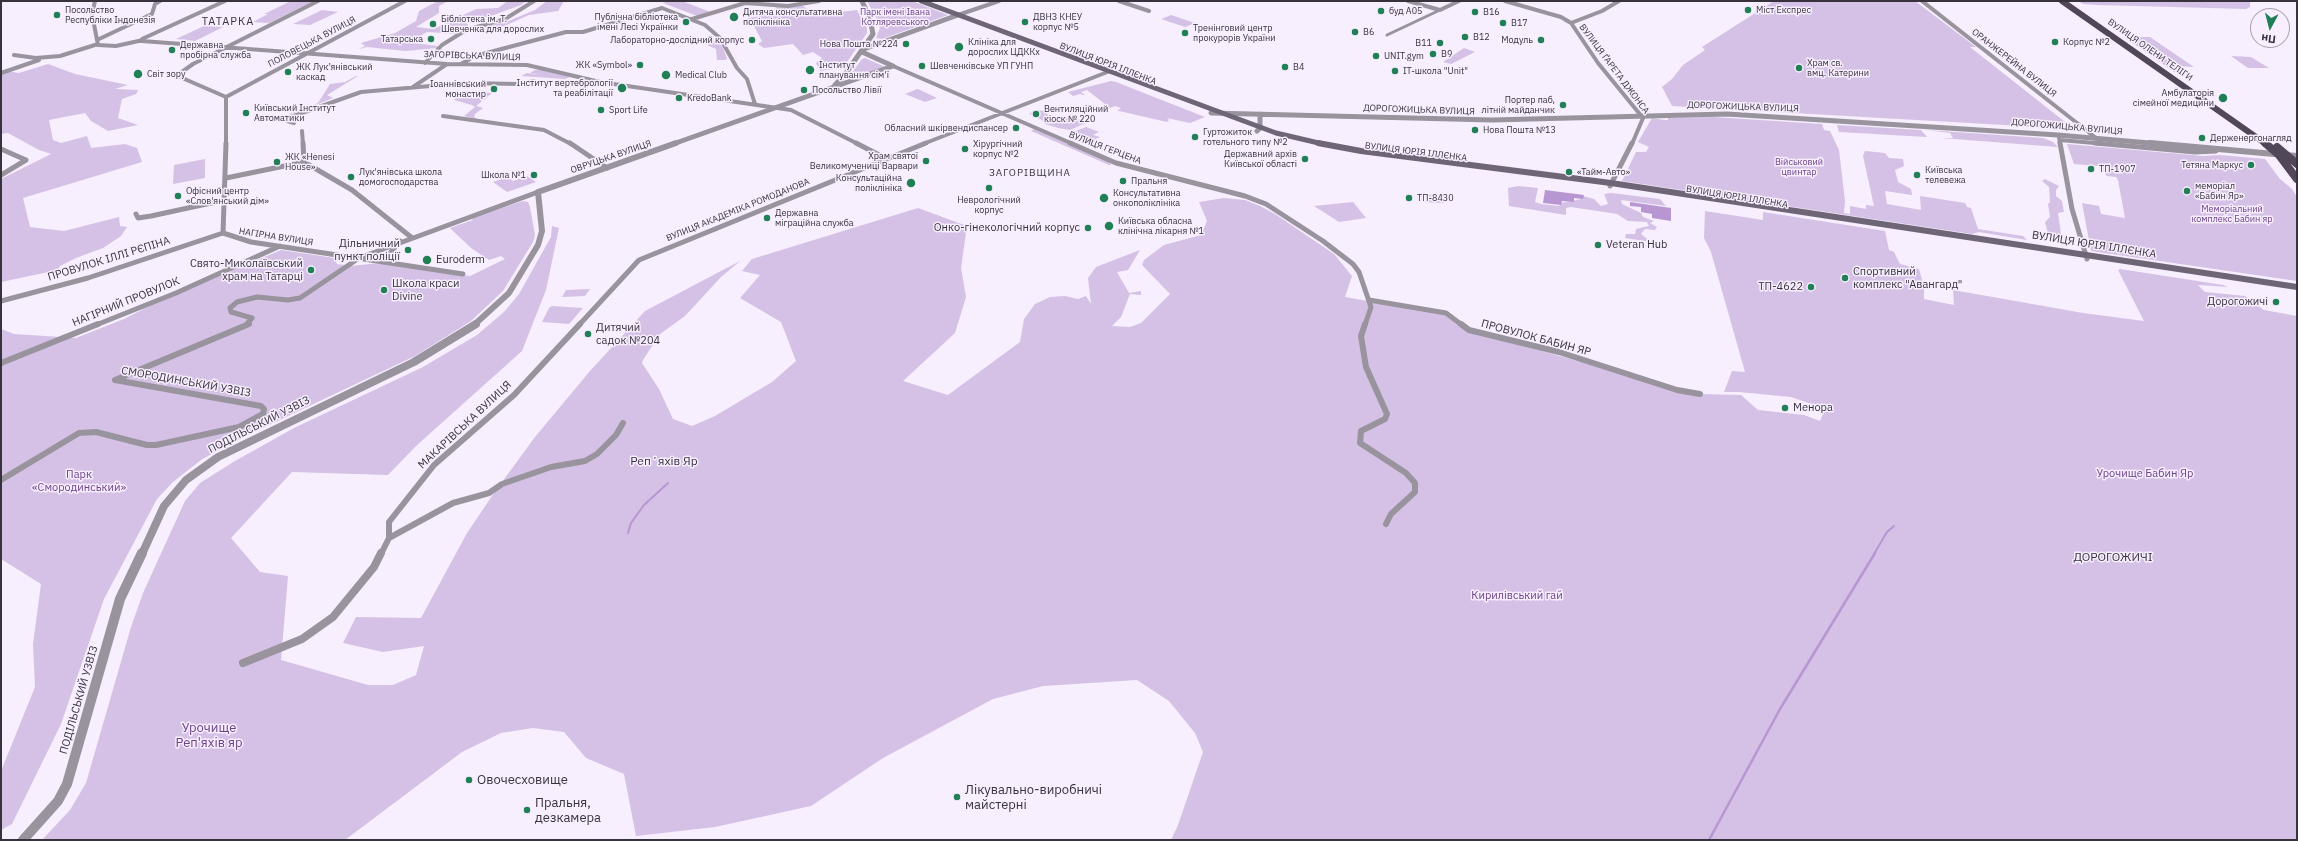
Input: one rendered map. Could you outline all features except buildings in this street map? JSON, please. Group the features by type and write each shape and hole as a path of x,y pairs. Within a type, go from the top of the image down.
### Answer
{"main road":[{"name":"ВУЛИЦЯ ЮРІЯ ІЛЛЄНКА","path":"921,1 970,18 1211,113 1296,142 1337,150 1611,185 2297,288"},
{"name":"ВУЛИЦЯ ОЛЕНИ ТЕЛІГИ","path":"2062,1 2197,94 2279,155 2297,178"},
{"name":"ВУЛИЦЯ ОЛЕНИ ТЕЛІГИ","path":"2069,1 2293,156 2297,164"},
{"name":"ВУЛИЦЯ ЮРІЯ ІЛЛЄНКА","path":"1107,72 1220,113 1259,129"},
{"name":"ВУЛИЦЯ ЮРІЯ ІЛЛЄНКА","path":"2086,257 2297,292"}],"street":[{"path":"95,1 92,14 97,42"},
{"path":"1,73 28,63 52,57 97,42 152,14 155,4 160,1"},
{"path":"97,42 116,46 142,40 225,1"},
{"path":"226,97 178,76 184,69 318,1"},
{"name":"ПОЛОВЕЦЬКА ВУЛИЦЯ","path":"226,97 405,1"},
{"path":"425,63 442,45 458,35 473,28 505,18 534,1"},
{"path":"692,19 744,2 788,6 820,1"},
{"path":"862,1 874,34 863,51"},
{"path":"863,51 999,1"},
{"path":"1119,1 1149,11"},
{"path":"1408,1 1440,10"},
{"path":"1387,35 1459,1"},
{"name":"ВУЛИЦЯ ҐАРЕТА ДЖОНСА","path":"1505,1 1561,17 1572,25 1630,104 1641,115 1644,121 1611,185"},
{"path":"1572,25 1579,20 1619,1"},
{"name":"ОРАНЖЕРЕЙНА ВУЛИЦЯ","path":"1922,1 2096,138"},
{"path":"461,64 476,56 566,32 583,32 662,8 705,25 720,38 732,60 747,79 755,104"},
{"name":"ЗАГОРІВСЬКА ВУЛИЦЯ","path":"142,40 425,63 527,65 596,81 779,107 791,110 887,159"},
{"name":"ВУЛИЦЯ ГЕРЦЕНА","path":"863,51 893,66 999,113 1127,167 1245,196 1266,204 1323,241 1353,264 1360,272 1369,300"},
{"name":"ОВРУЦЬКА ВУЛИЦЯ","path":"827,90 840,80 863,51"},
{"path":"14,55 35,58 52,57"},
{"path":"412,88 447,64"},
{"name":"ОВРУЦЬКА ВУЛИЦЯ","path":"359,258 411,237 893,66"},
{"name":"ВУЛИЦЯ АКАДЕМІКА РОМОДАНОВА","path":"526,382 639,260 999,113 1107,72"},
{"path":"294,123 289,122 288,118 351,95 477,83 519,84 534,81"},
{"name":"НАГІРНА ВУЛИЦЯ","path":"226,97 226,178 223,234 238,240 463,274"},
{"name":"ДОРОГОЖИЦЬКА ВУЛИЦЯ","path":"1211,113 1492,120 1727,114 2059,138 2195,152 2224,151"},
{"path":"1259,129 1260,114"},
{"path":"443,116 544,130 559,136 607,168"},
{"path":"302,131 304,162"},
{"path":"2059,138 2072,210 2086,257"},
{"name":"ДОРОГОЖИЦЬКА ВУЛИЦЯ","path":"2059,138 2096,138 2224,151 2293,156"},
{"path":"1,149 26,160 1,175"},
{"path":"226,178 304,162 352,190 411,237"},
{"name":"ПОДІЛЬСЬКИЙ УЗВІЗ","path":"23,840 43,820 58,801 67,784 120,599 164,506 173,493 186,480 218,457 414,362 441,347 479,322 509,292 538,245 542,231 538,192"},
{"path":"136,214 138,218 151,216 225,200"},
{"name":"ПРОВУЛОК ІЛЛІ РЄПІНА","path":"1,301 88,278 223,234"},
{"name":"ОВРУЦЬКА ВУЛИЦЯ","path":"383,262 401,241"},
{"name":"НАГІРНИЙ ПРОВУЛОК","path":"1,363 176,293 280,246"},
{"name":"СМОРОДИНСЬКИЙ УЗВІЗ","path":"1,480 62,442 79,434 96,432 142,444 156,444 239,427 257,419 264,409 261,406 115,380 249,324 252,318 231,312 230,308 237,302 257,296 288,300 300,298 359,258"},
{"path":"1369,300 1371,307 1361,336 1361,342 1366,367 1387,414 1385,419 1361,431 1358,436 1360,443 1406,473 1415,483 1415,492 1391,514 1386,524"},
{"name":"ПРОВУЛОК БАБИН ЯР","path":"1369,300 1446,313 1469,330 1559,352 1677,390 1700,394"},
{"name":"МАКАРІВСЬКА ВУЛИЦЯ","path":"243,663 274,652 302,639 333,617 374,567 389,538 389,522 406,503 422,479 526,382"},
{"path":"389,538 453,503 489,492 515,479 551,467 585,461 597,454 616,435 623,423"}],"green space":[{"path":"291,1 314,1 269,23 253,22 268,14 264,14"},
{"path":"438,1 448,1 439,6 439,13 416,27 434,29 476,9 498,8 508,1 526,1 521,5 491,16 469,20 465,23 468,24 466,28 468,29 458,34 427,32 413,40 414,43 438,46 437,48 405,51 367,47 359,49 365,46 361,43 395,33 416,21 419,11"},
{"path":"547,1 564,1 558,11 529,15 502,27 482,27 506,22 535,10"},
{"path":"669,1 682,1 710,12 697,16 663,3"},
{"name":"Парк імені Івана Котляревського","path":"867,1 912,1 948,15 882,39 876,38 880,28 879,23"},
{"path":"1774,1 1915,1 1976,47 1970,47 2074,129 1672,106 1662,87 1672,79 1683,65 1705,50 1702,47"},
{"path":"2078,1 2250,1 2250,7 2246,9 2099,5 2083,4"},
{"path":"803,6 816,15 857,10 867,28 867,33 843,68 820,71 816,63 822,58 813,52 803,55 793,44 764,48 758,44 762,41 754,26 747,24 748,18 781,13 775,7"},
{"path":"322,10 338,12 310,25 293,24"},
{"path":"1171,15 1195,23 1185,27 1161,19"},
{"path":"204,26 223,27 195,41 176,39"},
{"path":"2124,37 2150,37 2194,67 2178,66 2186,72 2174,72"},
{"path":"717,39 723,48 727,59 725,60 717,60 716,49 707,45"},
{"path":"1464,48 1475,52 1451,64 1443,62"},
{"path":"2231,56 2251,57 2269,68 2248,68"},
{"path":"865,58 885,67 849,80 847,79 862,59"},
{"path":"48,64 75,74 128,85 115,89 138,90 136,94 122,99 118,118 138,125 108,131 91,121 85,113 49,120 53,140 61,143 87,136 91,148 125,144 137,148 142,162 23,198 30,227 64,231 119,217 120,226 127,227 121,236 103,248 76,258 60,266 58,270 1,282 1,179 51,154 39,150 8,133 1,134 1,70 19,73"},
{"path":"535,70 542,70 570,77 565,79 521,76 527,73 541,75 530,73"},
{"path":"358,76 327,95 333,98 301,111 286,115 318,103 330,84 345,82"},
{"path":"1111,81 1205,117 1190,123 1167,118 1169,120 1167,122 1117,111 1121,108 1115,106 1110,108 1087,90 1081,92 1085,95 1080,94 1073,96 1068,92"},
{"path":"917,89 937,98 925,102 905,94"},
{"path":"466,91 492,93 476,106 483,108 475,114 474,117 479,120 464,116 475,107 454,100 461,93"},
{"path":"1035,110 1044,111 1051,117 1067,117 1088,122 1070,130 1058,128 1045,124 1042,120 1029,114"},
{"name":"Військовий цвинтар","path":"1713,117 1822,124 1824,130 1830,131 1839,150 1845,201 1844,213 1850,214 1850,206 1866,209 1866,205 1874,206 1863,156 1865,151 1885,153 1889,158 1903,159 1904,166 1895,170 1898,182 1911,189 1912,195 1885,191 1887,204 1921,210 1920,196 1965,203 1967,207 1971,208 1978,229 2023,236 2027,240 1979,232 1972,234 1622,181 1636,152 1646,152 1649,147 1638,142 1652,118 1668,120 1668,118"},
{"path":"1837,125 1921,130 1927,137 1839,132"},
{"path":"1086,127 1099,132 1093,135 1100,137 1089,142 1068,134"},
{"path":"1034,129 1109,162 1111,165 1031,131"},
{"path":"1926,130 2043,138 2053,142 2058,147 1941,138 1953,138 1950,133"},
{"name":"Меморіальний комплекс Бабин яр","path":"2067,144 2203,156 2220,155 2265,159 2280,179 2292,189 2297,197 2297,281 2091,251 2082,203 2099,206 2101,214 2125,218 2118,180 2116,177 2107,176 2099,166 2074,164"},
{"path":"205,159 205,178 173,184 174,165"},
{"path":"527,176 536,182 507,192 493,182 508,177 513,181"},
{"path":"2045,179 2059,186 2056,190 2056,196 2062,201 2064,212 2058,213 2062,241 2049,237 2045,222 2050,217 2048,204 2050,202 2049,187 2042,181"},
{"path":"1518,186 1538,188 1535,202 1541,204 1559,206 1561,203 1581,199 1583,196 1594,199 1601,206 1608,204 1604,194 1611,193 1660,199 1666,206 1621,200 1622,204 1641,213 1643,217 1654,221 1650,223 1657,227 1655,230 1645,229 1641,234 1651,242 1625,238 1626,234 1635,234 1636,229 1649,226 1647,222 1628,221 1617,214 1571,207 1566,208 1566,215 1509,206 1508,188"},
{"path":"1420,194 1434,195 1450,200 1443,203 1422,202"},
{"path":"1224,198 1245,200 1260,206 1275,214 1334,254 1352,276 1345,297 1446,315 1465,330 1698,394 1741,395 1758,410 1804,415 1820,421 1825,409 1791,397 1724,392 1732,371 1745,372 1711,252 1704,238 1705,211 1763,220 1763,212 1885,231 1889,250 1894,252 1900,264 1919,269 1924,287 1924,299 1954,305 1953,290 2083,313 2144,321 2118,270 2120,269 2223,285 2228,287 2198,285 2205,292 2245,296 2264,310 2297,316 2297,840 1171,840 1178,825 1203,752 1195,733 1169,701 1137,680 1043,686 993,699 883,758 811,806 715,827 636,836 624,774 586,758 564,732 533,728 501,733 462,752 345,840 42,840 70,810 86,783 131,627 143,593 185,501 200,483 235,461 294,428 423,367 477,335 504,312 519,294 551,237 552,226 559,228 546,290 522,351 416,446 388,475 292,472 231,538 260,572 288,576 281,660 368,685 393,685 416,675 424,646 383,652 343,643 356,617 421,618 467,533 494,493 535,437 590,371 645,311 740,261 721,277 685,316 660,334 642,363 659,389 673,419 692,426 715,416 772,382 796,361 781,322 740,298 760,275 742,271 752,259 918,208 967,226 961,268 966,297 955,333 903,381 948,395 1020,342 1024,319 1035,304 1050,297 1065,296 1078,299 1086,296 1091,304 1088,278 1096,267 1140,250 1128,270 1117,272 1129,293 1141,291 1141,295 1130,294 1121,317 1112,326 1130,327 1141,323 1170,294 1142,265 1144,260 1164,245 1201,235 1207,221 1199,202"},
{"name":"Парк «Смородинський»","path":"523,201 528,202 530,207 535,235 533,242 503,291 471,321 415,356 231,443 201,460 173,482 157,499 104,599 61,724 12,824 1,830 1,771 35,687 33,644 41,584 1,559 1,329 14,334 76,338 124,319 157,302 281,250 334,258 337,264 351,266 379,263 470,276 505,259 501,256 489,260 471,248 450,228 473,220 471,218"},
{"path":"1353,202 1366,218 1339,222 1314,206"},
{"path":"590,289 585,296 562,297 566,290"},
{"path":"552,306 583,308 569,324 542,322 549,308"}],"shaded area":[{"path":"1545,190 1584,195 1583,199 1574,198 1574,202 1562,201 1561,205 1543,203"},
{"path":"1630,202 1671,208 1671,221 1652,218 1652,214 1641,212 1641,207 1630,206"}],"waterway":[{"path":"628,533 631,523 644,505 668,483"},
{"path":"1874,554 1887,532 1894,526"},
{"path":"1709,840 1780,709 1875,553"}],"place":[{"name":"Міст Експрес","path":"1748,10"},
{"name":"буд А05","path":"1381,11"},
{"name":"B16","path":"1475,12"},
{"name":"Посольство Республіки Індонезія","path":"57,15"},
{"name":"Дитяча консультативна поліклініка","path":"734,17"},
{"name":"Публічна бібліотека імені Лесі Українки","path":"686,22"},
{"name":"ДВНЗ КНЕУ корпус №5","path":"1025,22"},
{"name":"B17","path":"1503,23"},
{"name":"Бібліотека ім. Т. Шевченка для дорослих","path":"433,24"},
{"name":"B6","path":"1355,32"},
{"name":"Тренінговий центр прокурорів України","path":"1185,33"},
{"name":"B12","path":"1465,37"},
{"name":"Татарська","path":"431,39"},
{"name":"Лабораторно-дослідний корпус","path":"752,40"},
{"name":"Модуль","path":"1541,40"},
{"name":"Корпус №2","path":"2055,42"},
{"name":"B11","path":"1440,43"},
{"name":"Нова Пошта №224","path":"906,44"},
{"name":"Клініка для дорослих ЦДККх","path":"959,47"},
{"name":"Державна пробірна служба","path":"172,50"},
{"name":"B9","path":"1433,54"},
{"name":"UNIT.gym","path":"1376,56"},
{"name":"ЖК «Symbol»","path":"640,65"},
{"name":"Шевченківське УП ГУНП","path":"922,66"},
{"name":"B4","path":"1285,67"},
{"name":"Храм св. вмц. Катерини","path":"1799,68"},
{"name":"Інститут планування сім'ї","path":"810,70"},
{"name":"IT-школа \"Unit\"","path":"1395,71"},
{"name":"ЖК Лук’янівський каскад","path":"288,72"},
{"name":"Світ зору","path":"138,74"},
{"name":"Medical Club","path":"666,75"},
{"name":"Інститут вертебрології та реабілітації","path":"622,88"},
{"name":"Іоаннівський монастир","path":"494,89"},
{"name":"Посольство Лівії","path":"804,90"},
{"name":"KredoBank","path":"679,98"},
{"name":"Амбулаторія сімейної медицини","path":"2223,98"},
{"name":"Портер паб, літній майданчик","path":"1563,105"},
{"name":"Sport Life","path":"601,110"},
{"name":"Київський Інститут Автоматики","path":"246,113"},
{"name":"Вентиляційний кіоск № 220","path":"1036,114"},
{"name":"Обласний шкірвендиспансер","path":"1016,128"},
{"name":"Нова Пошта №13","path":"1475,130"},
{"name":"Гуртожиток готельного типу №2","path":"1195,137"},
{"name":"Держенергонагляд","path":"2202,138"},
{"name":"Хірургічний корпус №2","path":"965,149"},
{"name":"Державний архів Київської області","path":"1305,159"},
{"name":"Храм святої Великомучениці Варвари","path":"926,161"},
{"name":"ЖК «Henesi House»","path":"277,162"},
{"name":"Тетяна Маркус","path":"2251,165"},
{"name":"ТП-1907","path":"2091,169"},
{"name":"«Тайм-Авто»","path":"1569,172"},
{"name":"Школа №1","path":"534,175"},
{"name":"Київська телевежа","path":"1917,175"},
{"name":"Лук'янівська школа домогосподарства","path":"351,177"},
{"name":"Пральня","path":"1123,181"},
{"name":"Консультаційна поліклініка","path":"911,183"},
{"name":"Неврологічний корпус","path":"989,188"},
{"name":"меморіал «Бабин Яр»","path":"2187,191"},
{"name":"Офісний центр «Слов'янський дім»","path":"178,196"},
{"name":"Консультативна онкополіклініка","path":"1104,198"},
{"name":"ТП-8430","path":"1409,198"},
{"name":"Державна міграційна служба","path":"767,218"},
{"name":"Київська обласна клінічна лікарня №1","path":"1109,226"},
{"name":"Онко-гінекологічний корпус","path":"1088,228"},
{"name":"Veteran Hub","path":"1598,245"},
{"name":"Дільничний пункт поліції","path":"408,250"},
{"name":"Euroderm","path":"427,260"},
{"name":"Свято-Миколаївський храм на Татарці","path":"311,270"},
{"name":"Спортивний комплекс \"Авангард\"","path":"1845,278"},
{"name":"ТП-4622","path":"1811,287"},
{"name":"Школа краси Divine","path":"384,290"},
{"name":"Дорогожичі","path":"2276,302"},
{"name":"Дитячий садок №204","path":"588,334"},
{"name":"Менора","path":"1785,408"},
{"name":"Овочесховище","path":"469,780"},
{"name":"Лікувально-виробничі майстерні","path":"957,797"},
{"name":"Пральня, дезкамера","path":"527,810"}],"district":[{"name":"ТАТАРКА","path":"228,22"},
{"name":"ЗАГОРІВЩИНА","path":"1030,173"},
{"name":"Репʼяхів Яр","path":"664,462"},
{"name":"ДОРОГОЖИЧІ","path":"2113,558"}],"park label":[{"name":"Урочище Бабин Яр","path":"2145,474"},
{"name":"Кирилівський гай","path":"1517,596"},
{"name":"Урочище Реп'яхів яр","path":"209,736"}]}
